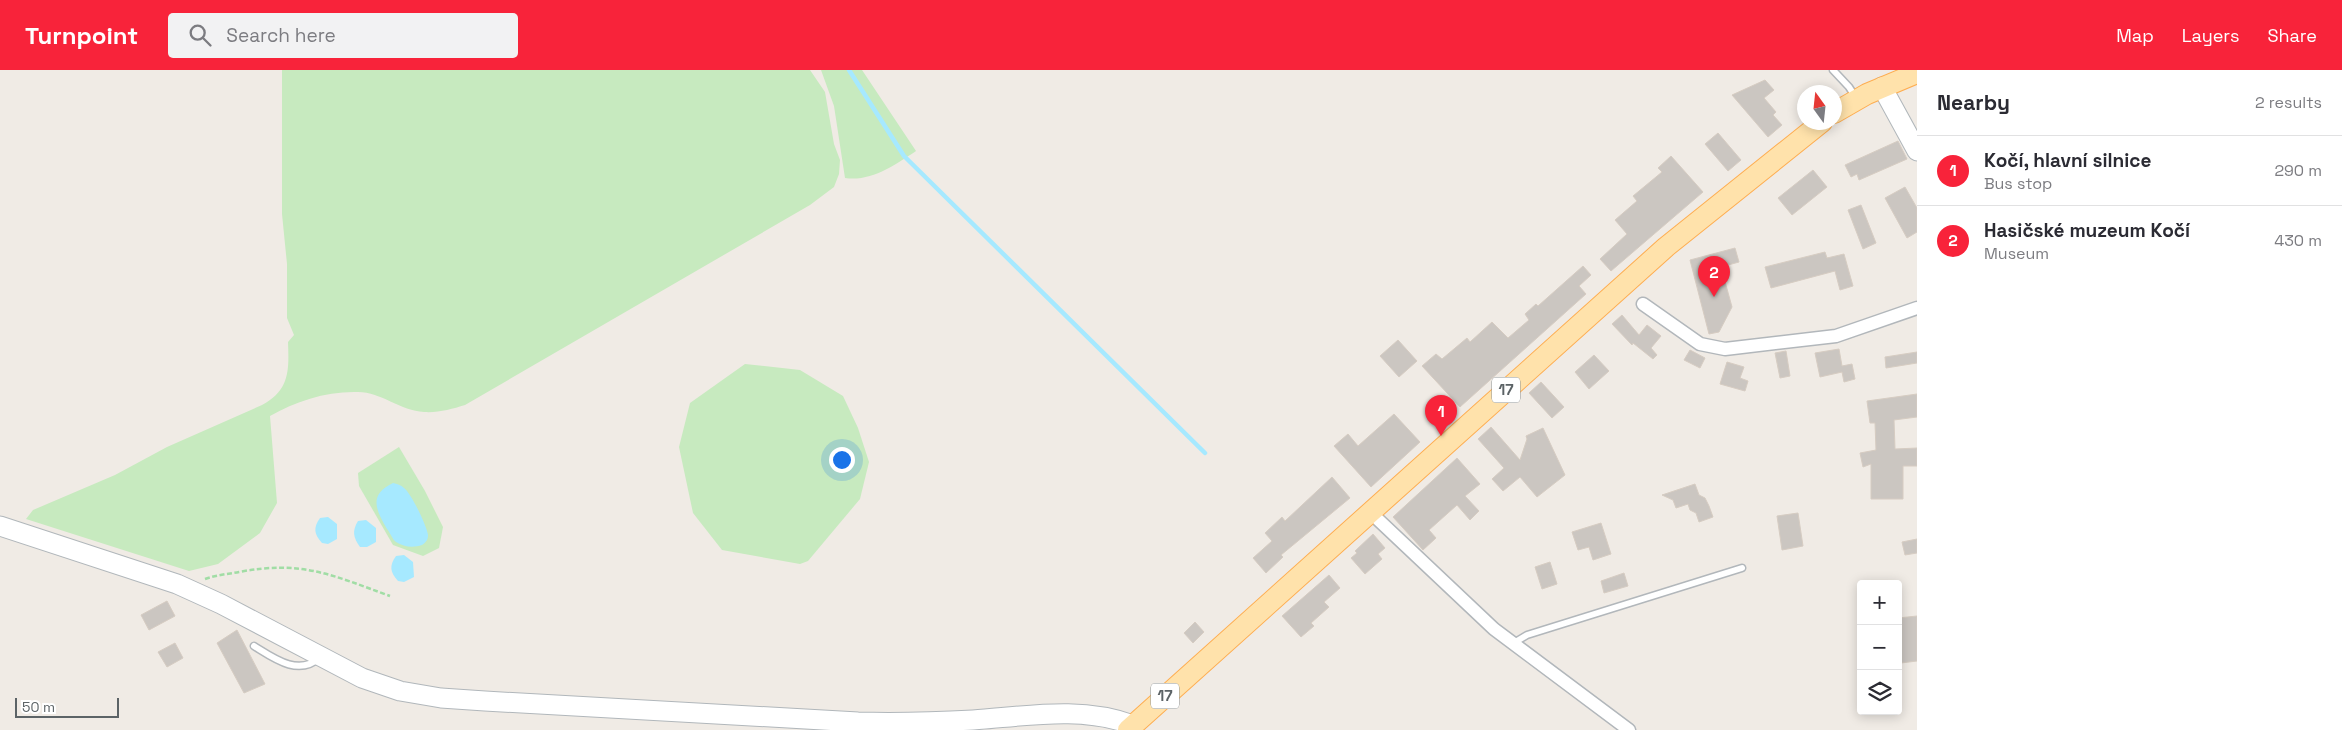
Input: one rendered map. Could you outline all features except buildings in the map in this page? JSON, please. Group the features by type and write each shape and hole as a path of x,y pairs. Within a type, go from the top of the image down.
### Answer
{"main road":[{"path":"1842,108 1882,87 1917,73"},
{"name":"17","path":"1130,728 1666,247 1812,130"}],"street":[{"path":"1882,87 1917,151"},
{"path":"1643,304 1700,344 1725,350 1836,336 1917,308"},
{"path":"1370,512 1472,609 1512,644 1629,730"},
{"path":"0,526 150,574 197,593 362,678 400,690 441,698 858,722 936,722 1079,713 1110,717 1130,728"}],"lane":[{"path":"1833,70 1849,87 1856,100"},
{"path":"1512,644 1528,635 1742,568"},
{"path":"254,646 275,660 289,665 310,663 320,657"}],"path":[{"path":"197,593 202,582 211,577 283,566 332,575 390,596"}],"green space":[{"path":"282,70 810,70 825,92 834,144 840,160 839,174 834,187 810,205 465,405 440,411 424,412 407,408 375,395 346,392 312,398 270,416 277,503 260,533 218,564 189,571 26,519 33,510 115,475 167,447 262,405 278,393 283,386 288,370 288,342 294,335 287,318 287,264 282,214"},
{"path":"821,70 862,70 916,151 891,167 873,175 855,179 845,178 834,106"},
{"path":"745,364 800,370 843,396 858,428 869,462 860,499 808,561 800,564 722,550 693,513 679,447 690,403"},
{"path":"399,447 425,491 443,527 439,548 423,556 393,545 359,486 358,473"}],"water":[{"path":"393,483 402,486 407,491 422,517 428,538 422,545 409,546 396,542 377,509 376,503 380,493"},
{"path":"328,517 337,524 337,539 328,544 322,543 315,531 320,518"},
{"path":"366,520 376,528 376,542 367,547 360,547 354,531 358,521"},
{"path":"404,555 413,562 414,577 404,582 398,581 391,569 396,556"}],"waterway":[{"path":"849,70 904,156 1205,453"}],"place":[{"name":"Hasičské muzeum Kočí","path":"1714,297"},
{"name":"Kočí, hlavní silnice","path":"1441,436"}]}
